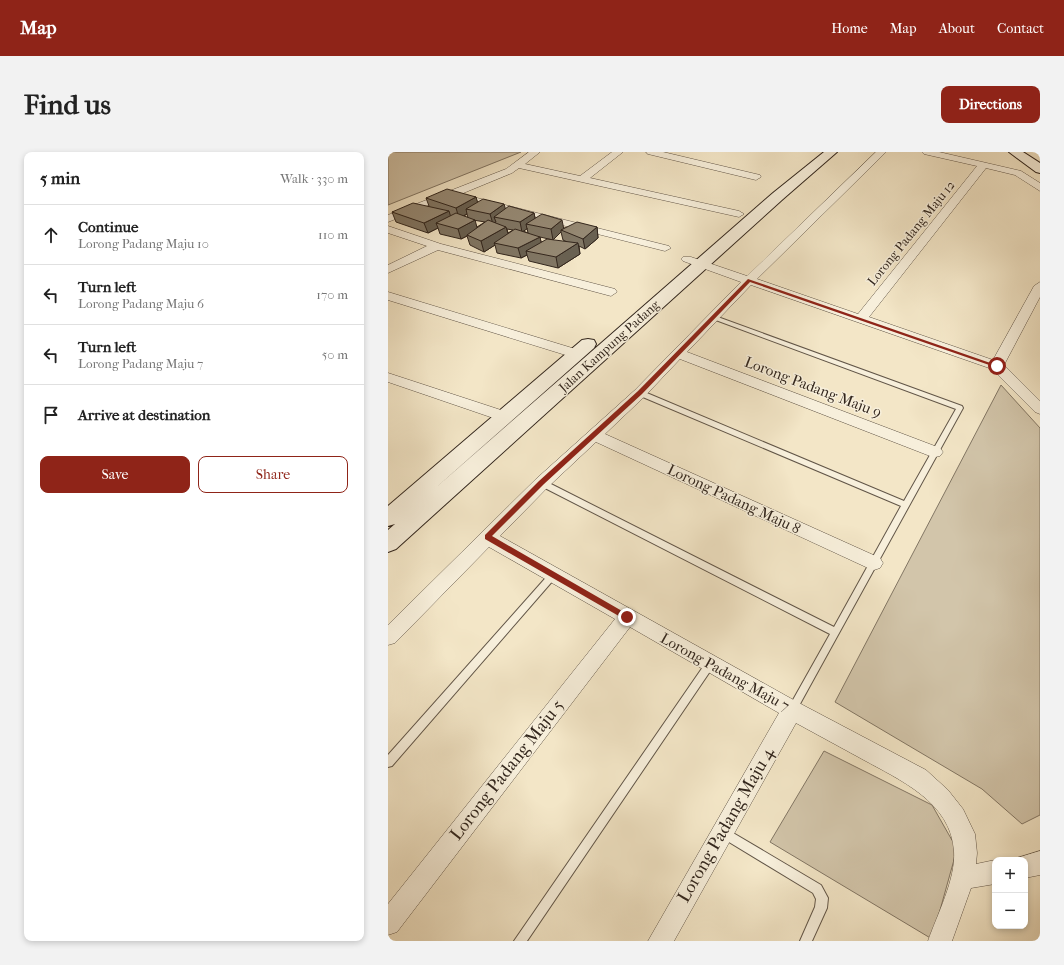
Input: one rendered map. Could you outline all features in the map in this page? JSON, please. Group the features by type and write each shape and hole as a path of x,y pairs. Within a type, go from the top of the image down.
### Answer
{"street":[{"path":"388,219 509,171 536,152"},
{"path":"582,179 618,152"},
{"path":"651,152 756,177"},
{"name":"Jalan Kampung Padang","path":"388,543 694,261 739,214 814,152"},
{"name":"Jalan Kampung Padang","path":"388,518 577,354 831,152"},
{"path":"388,636 542,483 640,393 715,318 750,280 881,152"},
{"path":"928,152 1018,173 1040,188"},
{"path":"1015,152 1040,168"},
{"name":"Lorong Padang Maju 12","path":"860,319 984,164"},
{"path":"519,165 739,214"},
{"path":"451,194 665,248"},
{"path":"388,229 437,246 611,292"},
{"path":"388,269 437,246"},
{"path":"694,261 997,366 1040,409"},
{"path":"997,366 1040,286"},
{"path":"388,296 577,354"},
{"name":"Lorong Padang Maju 9","path":"679,354 935,452"},
{"path":"388,377 505,416"},
{"name":"Lorong Padang Maju 8","path":"594,435 874,563"},
{"name":"Lorong Padang Maju 7","path":"487,537 792,710 918,778 936,792 956,815 962,827 967,849 962,878 940,941"},
{"name":"Lorong Padang Maju 5","path":"388,924 627,617"},
{"name":"Lorong Padang Maju 4","path":"660,941 792,710"},
{"path":"1028,865 1040,863"},
{"path":"962,878 992,873"}],"lane":[{"path":"715,318 960,408 792,710"},
{"path":"640,393 906,505"},
{"path":"542,483 835,632"},
{"path":"388,762 554,575"},
{"path":"520,941 710,664"},
{"path":"722,831 817,889 822,898 821,908 806,941"}],"shaded area":[{"path":"388,152 521,152 388,205"},
{"path":"1001,385 1040,428 1040,815 1022,824 982,789 835,702"},
{"path":"824,751 932,805 957,849 932,939 770,842"}],"building":[{"path":"447,189 476,197 456,208 426,198"},
{"path":"483,199 504,204 490,214 466,209"},
{"path":"413,203 449,211 424,223 392,212"},
{"path":"509,206 534,213 520,222 494,217"},
{"path":"456,213 475,220 458,229 436,223"},
{"path":"542,214 562,220 551,229 526,224"},
{"path":"488,220 506,227 481,241 467,235"},
{"path":"577,222 597,227 583,239 561,230"},
{"path":"515,229 540,237 518,248 494,243"},
{"path":"547,239 578,243 556,257 526,251"}],"route":[{"path":"627,617 487,537 542,483 640,393 715,318 750,280 997,366"}]}
